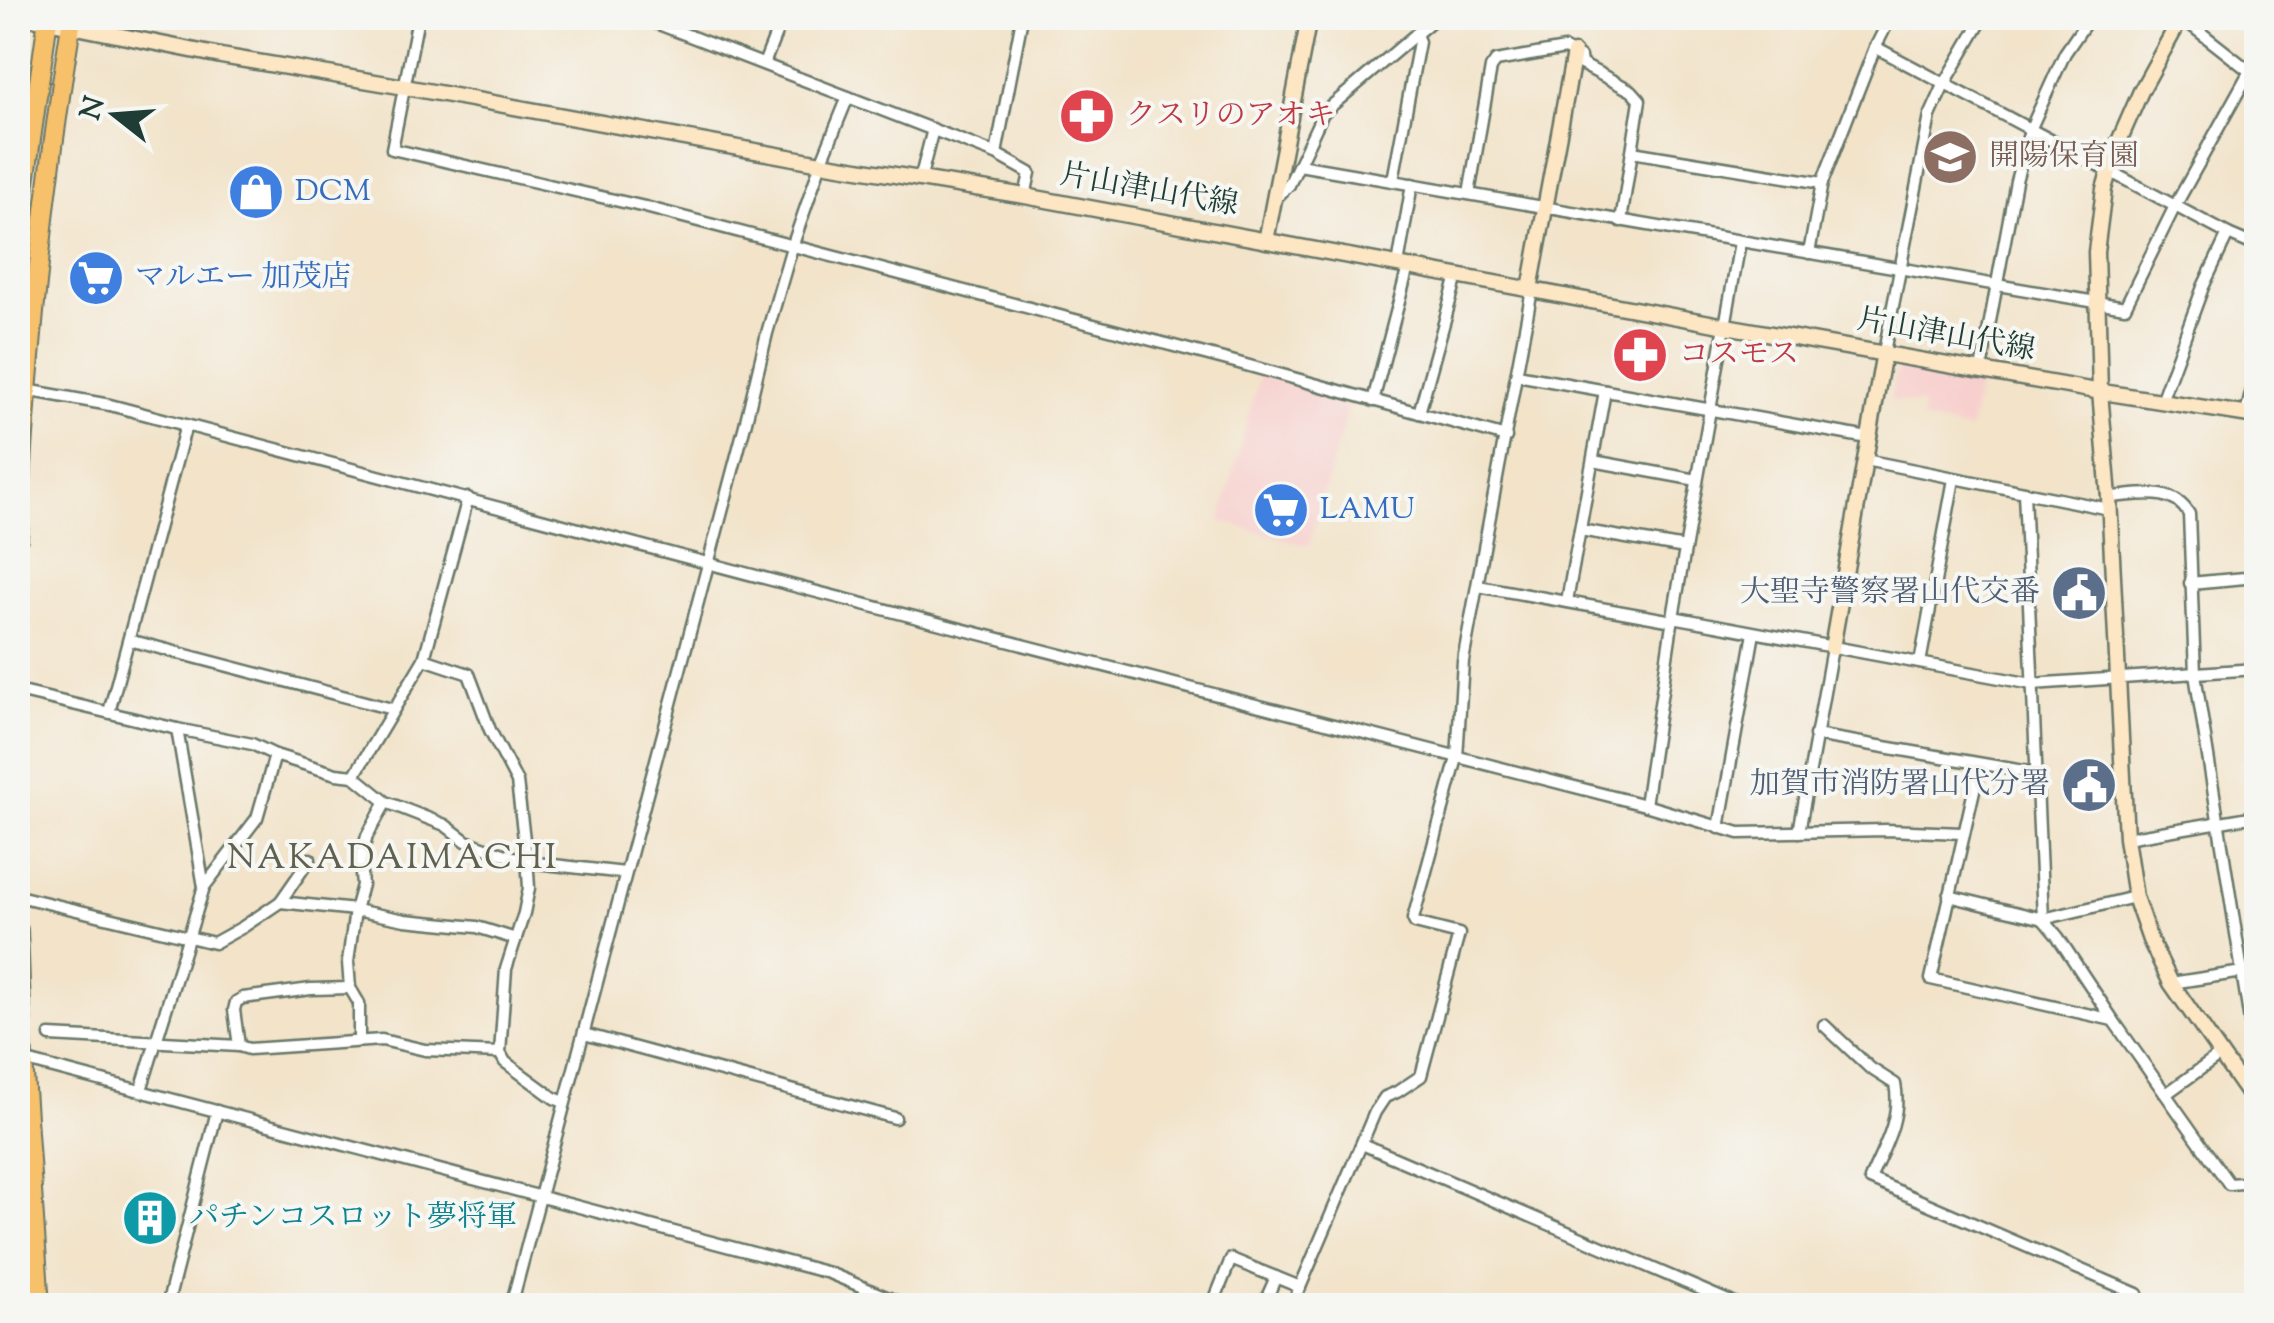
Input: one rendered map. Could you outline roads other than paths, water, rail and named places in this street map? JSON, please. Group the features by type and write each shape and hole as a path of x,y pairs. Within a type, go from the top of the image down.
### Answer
{"highway":[{"path":"18,232 42,18"},
{"path":"18,538 26,390 46,205 72,21"},
{"path":"18,930 22,1060 40,1306"},
{"path":"18,1266 20,1306"}],"main road":[{"name":"片山津山代線","path":"42,18 72,21 221,56 1025,196 1726,326 2251,415"},
{"path":"1266,241 1309,18"},
{"path":"2177,19 2124,126 2108,172 2096,252 2100,392 2126,838 2135,896 2150,940 2172,983 2254,1101"},
{"path":"1531,290 1574,53"},
{"path":"1832,648 1884,352"}],"street":[{"path":"418,18 392,149 646,207 1506,437"},
{"path":"643,18 996,154 1030,174 1025,196"},
{"path":"764,64 782,18"},
{"path":"996,154 1022,18"},
{"path":"1274,201 1289,186 1323,113 1436,18"},
{"path":"1810,253 1822,183 1890,18"},
{"path":"1884,352 1935,102 1983,18"},
{"path":"1981,370 2016,181 2030,130 2065,53 2089,18"},
{"path":"2177,19 2253,73"},
{"path":"1392,180 1418,42 1416,34"},
{"path":"1875,47 2256,246"},
{"path":"1469,194 1491,68 1496,62 1566,49 1580,57 1582,64 1640,100 1620,220"},
{"path":"1299,165 2125,307 2174,206 2253,73 2256,60"},
{"path":"511,1306 767,333 792,246 848,97"},
{"path":"1286,128 1310,137"},
{"path":"920,180 933,129"},
{"path":"1632,152 1822,183"},
{"path":"1373,400 1403,266 1412,184"},
{"path":"2161,401 2203,287 2228,234"},
{"path":"1645,805 1673,619 1740,242"},
{"path":"1418,413 1457,276"},
{"path":"1292,1306 1384,1097 1421,1076 1459,934 1413,919 1457,758 1464,661 1531,290"},
{"path":"2251,415 2256,373"},
{"path":"1517,375 1868,438"},
{"path":"26,390 85,399 186,425 929,622 1645,805 1719,828 1738,832 1886,830 1962,834"},
{"path":"1567,601 1605,391"},
{"path":"108,712 186,425"},
{"path":"1865,460 2066,502 2109,503 2160,494 2184,504 2189,514 2195,674 2256,1067 2254,1101"},
{"path":"1594,461 1697,480"},
{"path":"1920,663 1954,479"},
{"path":"2024,492 2044,920 2229,1184 2256,1182"},
{"path":"354,776 424,660 468,498"},
{"path":"1580,530 1685,548"},
{"path":"2190,584 2256,577"},
{"path":"1478,586 2032,684 2256,670"},
{"path":"1719,828 1754,633"},
{"path":"129,640 392,710"},
{"path":"1798,832 1832,648"},
{"path":"424,660 469,674 490,730 517,782 528,862 528,898 506,970 500,1053 505,1062 564,1102"},
{"path":"18,691 252,744 275,755 354,776 386,802 445,825 466,841 528,862 625,873"},
{"path":"177,728 204,887"},
{"path":"1816,735 2036,772"},
{"path":"141,1090 204,887 257,818 275,755"},
{"path":"1980,764 1931,979 2113,1020"},
{"path":"359,1041 359,1004 350,988 348,962 362,884 360,862 386,802"},
{"path":"2126,838 2256,816"},
{"path":"18,896 214,943 280,902 310,858"},
{"path":"1949,896 2044,920 2135,896"},
{"path":"280,902 477,927 516,939"},
{"path":"2172,983 2256,970"},
{"path":"239,1046 234,1010 242,998 350,988"},
{"path":"1824,1024 1870,1068 1894,1084 1896,1118 1870,1180 2137,1294 2132,1306"},
{"path":"584,1034 895,1118"},
{"path":"50,1036 239,1046 249,1050 382,1040 425,1050 500,1053"},
{"path":"2166,1094 2220,1055"},
{"path":"22,1060 829,1272 908,1306"},
{"path":"167,1306 217,1111"},
{"path":"1362,1144 1740,1306"},
{"path":"1212,1306 1231,1259 1300,1287"},
{"path":"1263,1306 1276,1277"}],"place":[{"name":"クスリのアオキ","path":"1087,116"},
{"name":"開陽保育園","path":"1950,157"},
{"name":"DCM","path":"256,192"},
{"name":"マルエー 加茂店","path":"96,278"},
{"name":"コスモス","path":"1640,355"},
{"name":"LAMU","path":"1281,510"},
{"name":"大聖寺警察署山代交番","path":"2079,593"},
{"name":"加賀市消防署山代分署","path":"2089,785"},
{"name":"パチンコスロット夢将軍","path":"150,1218"}],"district":[{"name":"NAKADAIMACHI","path":"393,859"}]}
